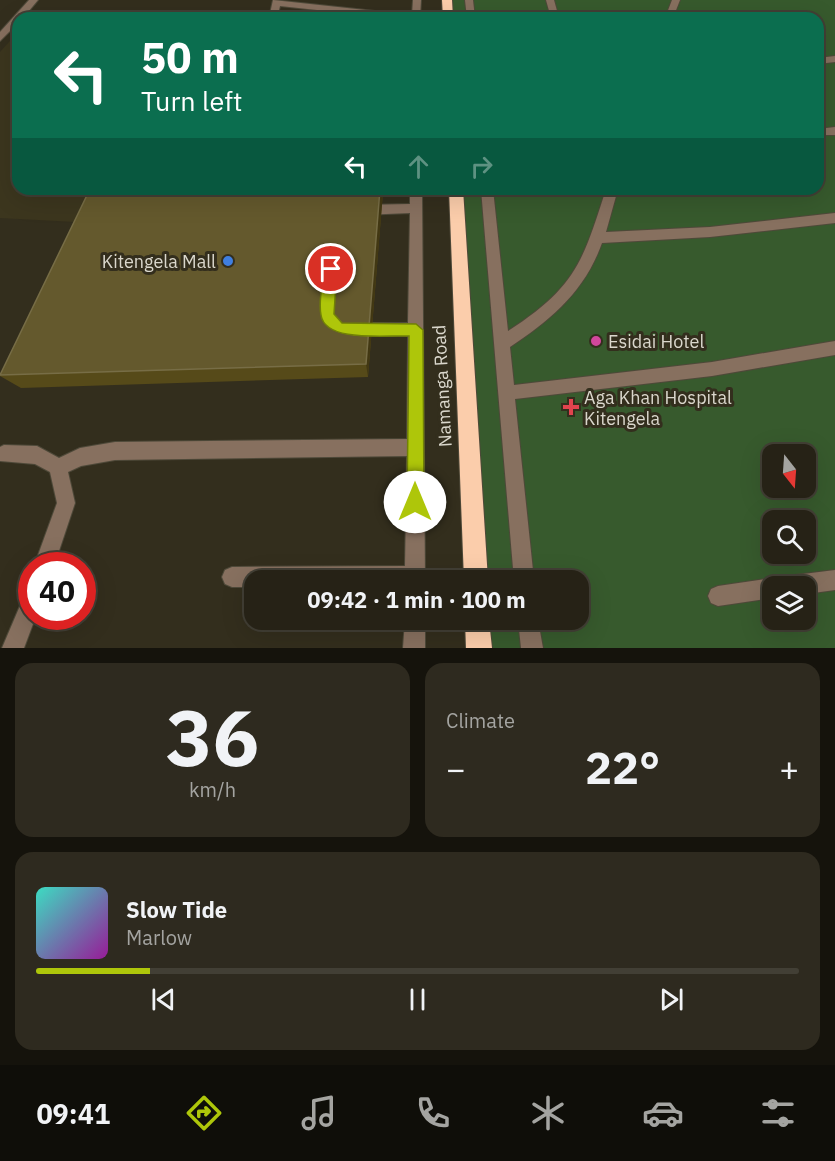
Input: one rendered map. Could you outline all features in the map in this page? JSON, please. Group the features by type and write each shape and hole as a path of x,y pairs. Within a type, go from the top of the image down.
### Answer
{"highway":[{"name":"Namanga Road","path":"456,195 475,570"},
{"path":"478,630 479,648"}],"street":[{"path":"23,12 34,0"},
{"path":"276,2 364,12"},
{"path":"0,38 12,25"},
{"path":"415,570 416,195"},
{"path":"488,195 523,570"},
{"path":"501,344 534,323 562,299 581,274 597,238 610,195"},
{"path":"344,213 354,210 416,208"},
{"path":"597,238 710,232 835,218"},
{"path":"339,328 416,330"},
{"path":"506,393 712,369 835,348"},
{"path":"58,467 80,457 115,451 415,447"},
{"path":"4,454 37,455 58,467 66,503 49,552"},
{"path":"232,577 244,577"},
{"path":"816,582 835,580"},
{"path":"718,596 762,589"},
{"path":"13,648 20,630"},
{"path":"414,648 415,630"},
{"path":"529,630 532,648"}],"shaded area":[{"path":"12,39 12,195 125,195 113,224 0,218 0,52"}],"green space":[{"path":"447,0 835,0 835,648 479,648 478,630 589,630 589,570 475,570 456,195 824,195 824,12 448,12"}],"building":[{"name":"Kitengela Mall","path":"87,195 380,195 366,364 0,375"}],"place":[{"name":"Kitengela Mall","path":"228,261"},
{"name":"Esidai Hotel","path":"596,341"},
{"name":"Aga Khan Hospital Kitengela","path":"571,407"}],"route":[{"path":"331,269 327,314 329,320 339,328 416,330 415,502"}]}
